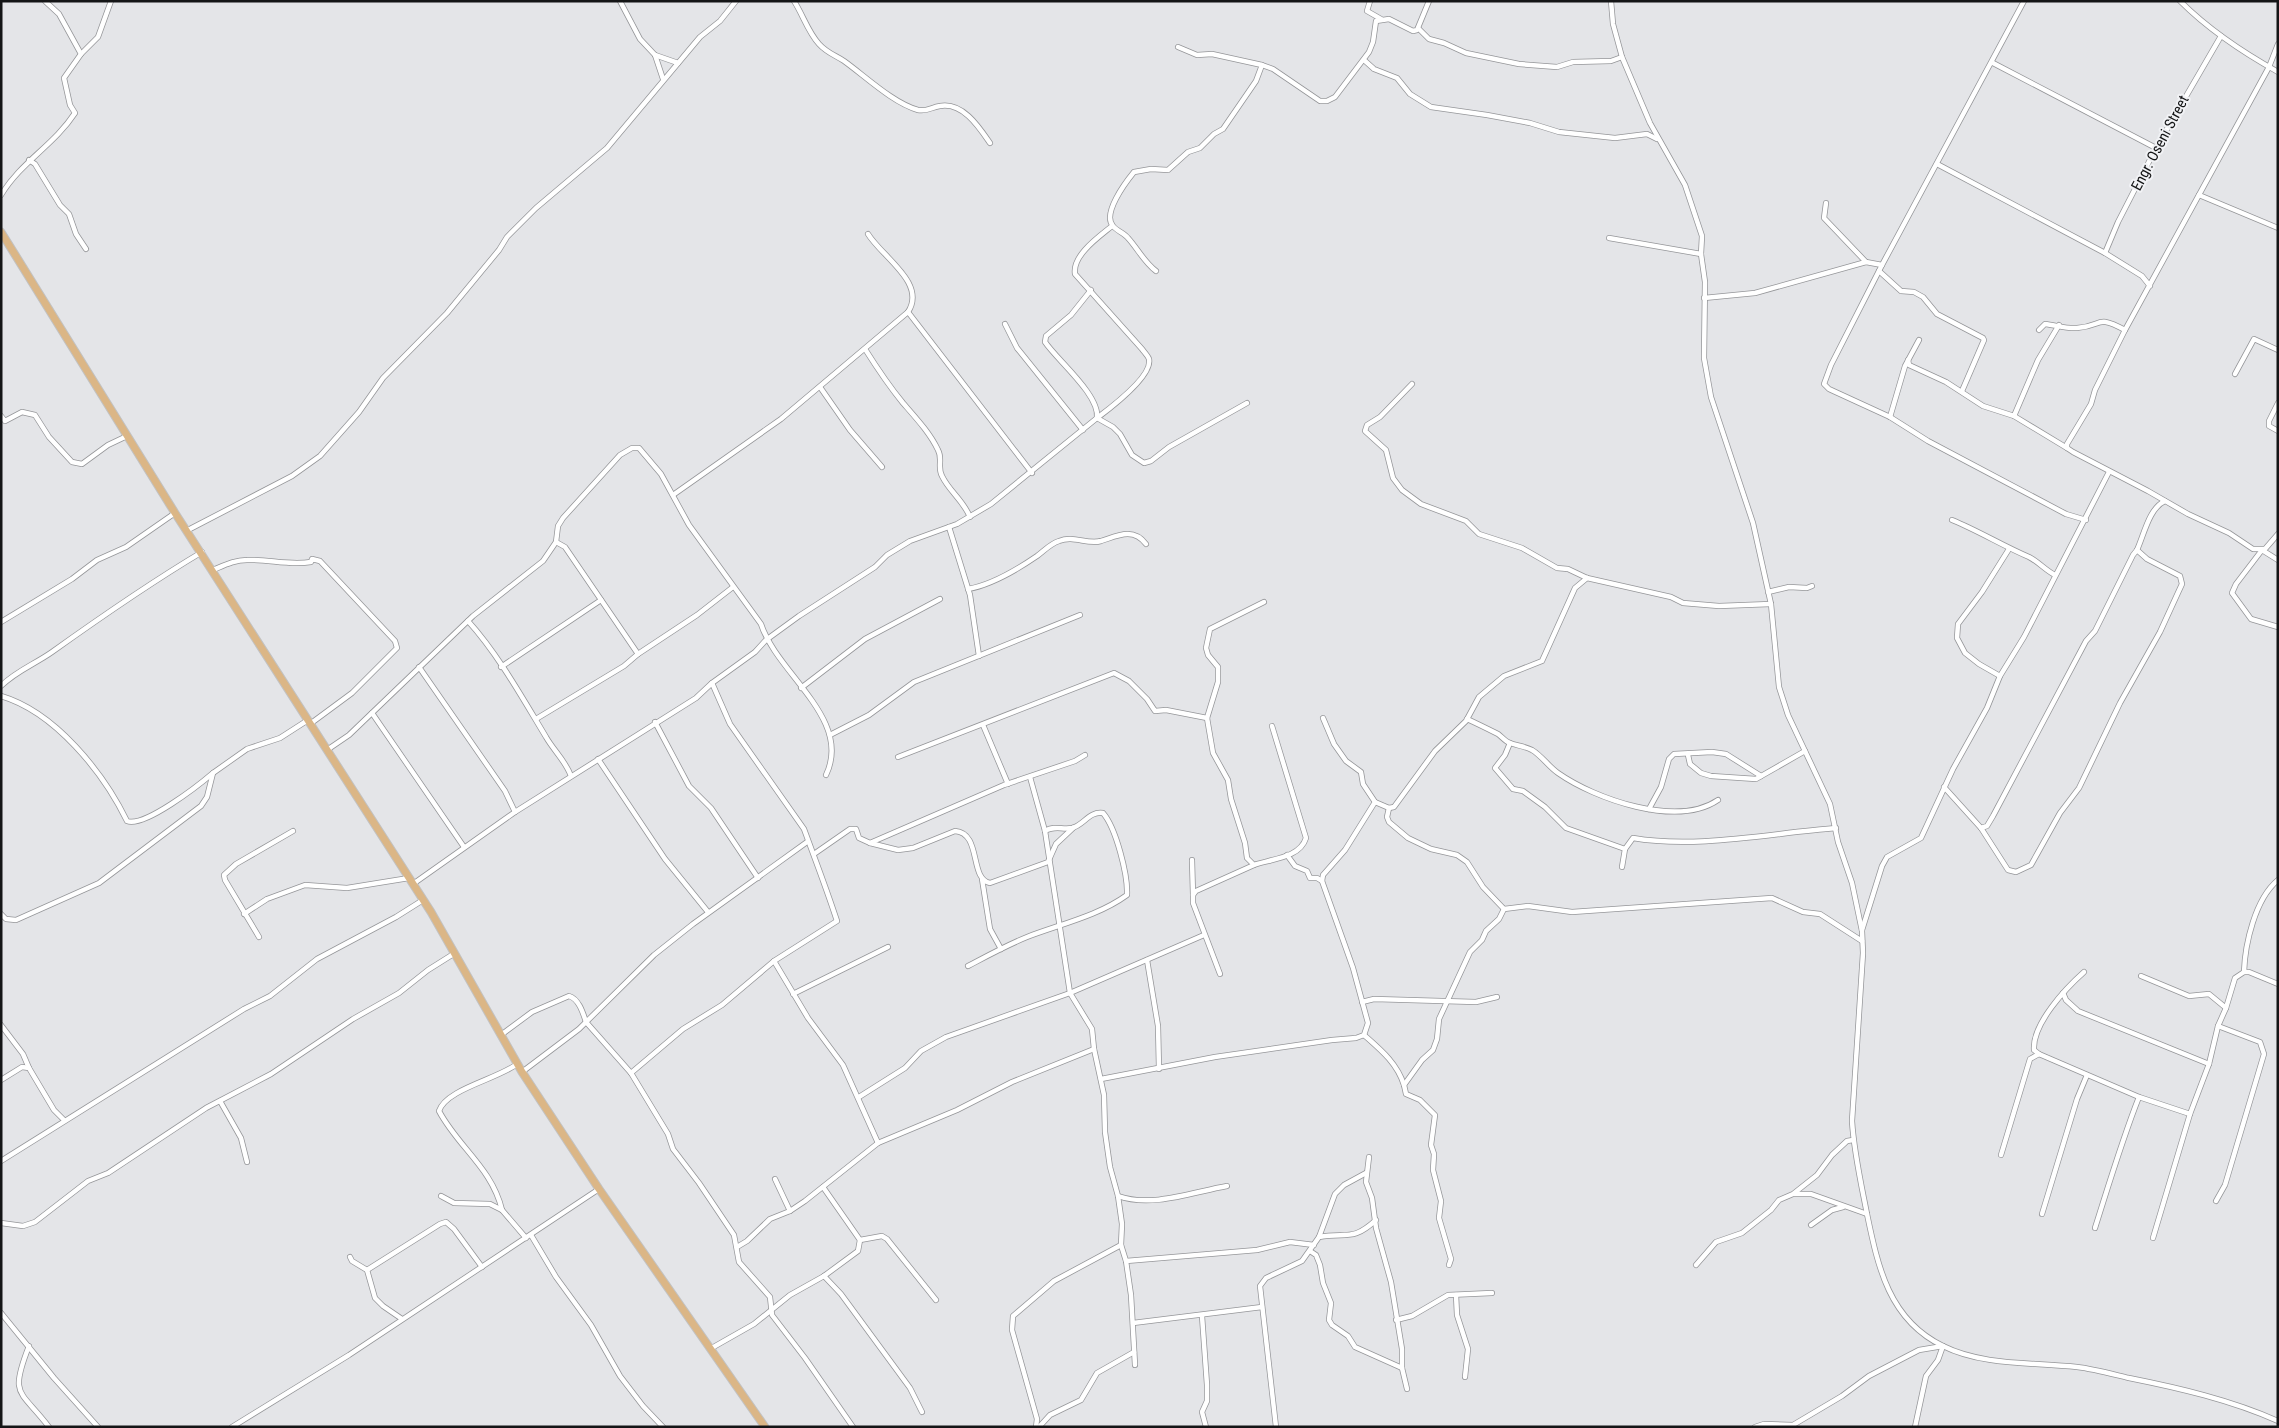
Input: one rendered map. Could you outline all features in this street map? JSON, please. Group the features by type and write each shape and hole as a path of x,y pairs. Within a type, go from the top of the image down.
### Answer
{"main road":[{"path":"1,232 176,513 423,900 522,1072 599,1189 765,1427"}],"street":[{"path":"45,1 59,14 81,54"},
{"path":"1,195 17,172 55,140 75,113 70,105 64,78 81,54 98,37 112,1"},
{"path":"620,1 640,39 655,55 663,79"},
{"path":"188,530 292,476 320,456 353,419 383,378 447,313 507,237 536,208 607,148 663,79 736,1"},
{"path":"794,1 811,33 830,55 844,61 854,71 903,103 919,110 932,110 939,106 952,106 973,119 990,143"},
{"path":"1370,1 1367,11 1381,19"},
{"path":"1419,29 1429,1"},
{"path":"1611,1 1613,24 1622,57 1659,140 1672,158 1688,191 1702,236 1701,254 1705,282 1704,358 1710,397 1753,523 1771,604 1779,687 1788,715 1830,804 1852,883 1862,931 1861,1012 1852,1113 1853,1140 1877,1264 1894,1303 1904,1318 1943,1346 1970,1355 2009,1362 2077,1367 2144,1381 2225,1402 2278,1421"},
{"path":"2024,1 1993,62 1882,264 1830,365 1824,384 1829,389 1890,417 1928,441 2066,514 2086,520"},
{"path":"2180,1 2204,24 2278,72"},
{"path":"1178,47 1197,55 1212,54 1262,65 1273,69 1320,101 1327,101 1335,98 1357,66 1364,60 1373,42 1376,21 1389,19 1413,31 1419,29"},
{"path":"1419,29 1429,39 1444,43 1466,53 1519,64 1557,67 1573,62 1611,61 1622,57"},
{"name":"Engr. Oseni Street","path":"2104,253 2156,148 2221,36"},
{"path":"2067,448 2070,438 2091,404 2095,390 2126,330 2269,67 2278,44"},
{"path":"655,55 678,63"},
{"path":"1364,60 1374,69 1397,78 1410,94 1431,107 1530,123 1559,132 1615,138 1647,134 1659,140"},
{"path":"1993,62 2156,148"},
{"path":"1156,271 1148,265 1127,237 1112,226 1109,219 1110,208 1134,172 1151,168 1168,170 1188,152 1200,148 1214,134 1223,130 1256,81 1262,65"},
{"path":"29,160 35,164 60,205 69,214 76,234 86,249"},
{"path":"1937,164 2039,216 2104,253 2142,276 2150,286"},
{"path":"2199,195 2278,228"},
{"path":"1826,203 1824,218 1866,262"},
{"path":"244,914 267,899 305,885 346,888 411,881 655,722 696,698 712,683 755,652 766,640 910,541 970,517 991,504 1032,473 1142,378 1148,368 1149,359 1091,290 1075,274 1074,268 1080,257 1096,239 1112,226"},
{"path":"672,494 781,419 908,312 914,303 914,291 905,277 875,246 868,234"},
{"path":"1609,238 1701,254"},
{"path":"1704,298 1755,293 1812,275 1835,272 1866,262 1882,264"},
{"path":"1880,271 1901,291 1914,292 1923,297 1937,314 1983,338 1984,340 1962,391"},
{"path":"1091,290 1071,315 1046,336 1045,342 1083,387 1097,410 1097,418"},
{"path":"908,312 1032,473"},
{"path":"2039,330 2045,324 2074,328 2100,321 2108,321 2126,330"},
{"path":"1005,324 1017,348 1082,430"},
{"path":"2014,416 2038,360 2059,325"},
{"path":"2235,374 2254,339 2278,350"},
{"path":"1890,417 1908,360 1919,340"},
{"path":"865,349 888,384 939,450 942,460 939,469 941,475 948,487 966,506 970,517"},
{"path":"1908,360 1909,365 1962,391 1983,406 2014,416 2109,472 2278,560"},
{"path":"1412,384 1380,417 1367,425 1365,430 1386,450 1393,478 1402,490 1421,504 1466,521 1479,534 1522,548 1557,568 1568,569 1587,578 1693,604 1732,606 1771,604"},
{"path":"820,387 850,430 882,467"},
{"path":"2278,403 2269,421 2269,426 2278,431"},
{"path":"1097,418 1113,427 1120,434 1132,454 1144,463 1151,461 1169,447 1247,404"},
{"path":"1,416 5,421 22,412 35,415 49,437 72,462 77,464 82,464 108,445 129,435"},
{"path":"327,750 349,735 468,621 543,562 556,542 558,526 563,518 620,455 632,448 639,448 661,474 689,525 761,624 766,640 822,715 830,735 833,755 826,775"},
{"path":"1862,931 1882,866 1893,853 1921,838 1944,787 1987,708 2000,676 2024,637 2055,575 2086,520 2109,472"},
{"path":"1981,828 1987,826 1993,816 2038,728 2086,641 2095,631 2132,555 2137,550 2155,510 2159,503 2165,501"},
{"path":"1,622 72,579 97,560 126,547 176,513"},
{"path":"1952,520 1979,531 2009,549 2029,557 2055,575"},
{"path":"949,527 968,589 979,656"},
{"path":"968,589 1012,571 1050,545 1068,538 1099,542 1116,534 1134,534 1141,537 1146,544"},
{"path":"2278,534 2269,546 2262,550 2236,584 2232,593 2251,620 2278,627"},
{"path":"556,542 565,547 638,654"},
{"path":"2000,676 1965,653 1957,638 1957,632 1958,624 1982,592 2009,549"},
{"path":"1944,787 1981,828 2008,870 2012,872 2023,871 2031,865 2060,813 2078,788 2120,703 2160,632 2182,584 2180,576 2147,559 2137,550"},
{"path":"1,686 13,675 49,654 147,585 202,552"},
{"path":"1,696 19,703 49,720 108,787 127,821 130,823 146,818 186,796 213,773 247,749 280,738 309,722 352,693 397,648 398,644 320,561 312,560 311,562 294,564 248,560 229,563 214,570"},
{"path":"1323,718 1334,744 1346,760 1360,772 1363,784 1375,802 1389,808 1394,807 1435,751 1467,719 1480,697 1504,676 1530,666 1546,656 1563,612 1575,588 1587,578"},
{"path":"1768,592 1789,587 1807,588 1812,586"},
{"path":"536,719 624,666 638,654 697,615 733,587"},
{"path":"801,688 865,639 940,599"},
{"path":"501,667 601,600"},
{"path":"1254,865 1247,858 1245,843 1231,799 1228,780 1213,752 1207,718 1218,682 1218,667 1208,654 1206,648 1210,628 1264,602"},
{"path":"830,735 877,711 914,682 1080,615"},
{"path":"468,621 536,719 547,739 566,762 571,776"},
{"path":"419,667 505,790 515,812"},
{"path":"898,757 1114,673 1129,681 1147,699 1150,707 1155,711 1166,710 1207,718"},
{"path":"631,1073 684,1029 708,1016 774,961 837,921 814,854 807,842 804,829 730,724 712,683"},
{"path":"372,713 464,847"},
{"path":"1467,719 1510,743 1520,744 1532,751 1557,772 1593,793 1603,795 1614,801 1649,809 1685,812 1694,808 1706,808 1718,800"},
{"path":"655,722 689,786 710,808 758,878"},
{"path":"983,725 1008,784"},
{"path":"1193,895 1196,891 1254,865 1287,855 1303,846 1306,838 1272,726"},
{"path":"1510,743 1505,755 1495,768 1513,789 1522,791 1545,807 1566,828 1625,849"},
{"path":"1688,755 1690,764 1701,774 1756,779 1805,751"},
{"path":"1649,809 1661,787 1669,759 1674,754 1688,755 1712,752 1726,754 1760,776"},
{"path":"870,843 1008,784 1085,755"},
{"path":"598,759 622,798 645,826 665,859 708,912"},
{"path":"1,914 6,918 16,920 100,883 201,806 207,797 213,773"},
{"path":"1030,777 1045,830 1048,862 1061,926 1070,993 1092,1029 1101,1079 1110,1167 1118,1196 1122,1224 1121,1245 1126,1261 1133,1323 1135,1365"},
{"path":"1364,1035 1368,1023 1353,968 1322,881 1323,875 1345,850 1375,802"},
{"path":"1389,808 1387,818 1400,832 1430,849 1457,855 1467,862 1483,887 1504,909"},
{"path":"968,966 1001,949 1117,903 1127,895 1128,885 1113,829 1104,813 1096,813 1072,828 1056,844 1048,862 990,884 982,878"},
{"path":"1045,830 1055,827 1072,828"},
{"path":"1622,866 1625,849 1633,838 1669,841 1720,840 1836,828"},
{"path":"814,854 850,829 856,829 859,838 870,843 898,850 913,848 955,831 961,831 967,835 971,843 982,878 988,922 994,938 1001,949"},
{"path":"259,937 244,914 224,875 236,864 294,831"},
{"path":"522,1072 586,1022 654,955 708,912 807,842"},
{"path":"1287,855 1295,866 1307,871 1310,878 1320,878 1322,881"},
{"path":"1192,860 1193,903 1220,974"},
{"path":"2153,1238 2190,1114 2209,1064 2218,1026 2226,1008 2235,978 2244,972 2251,925 2278,880"},
{"path":"1504,909 1528,906 1572,912 1772,898 1803,912 1820,914 1862,941"},
{"path":"1,1161 244,1009 270,996 317,959 396,917 423,900"},
{"path":"1404,1085 1422,1060 1434,1050 1439,1019 1470,952 1482,940 1486,931 1499,919 1504,909"},
{"path":"859,1097 905,1068 921,1051 946,1037 1070,993 1204,935"},
{"path":"794,994 888,947"},
{"path":"1,1223 23,1226 35,1222 88,1181 108,1173 186,1121 271,1074 353,1018 398,993 428,970 455,953"},
{"path":"1147,960 1158,1026 1159,1069"},
{"path":"774,961 808,1018 843,1065 878,1143"},
{"path":"2084,972 2063,993 2040,1027 2034,1042 2034,1050 2039,1054 2139,1097 2190,1114"},
{"path":"2244,972 2278,984"},
{"path":"2141,976 2190,996 2209,994 2226,1008"},
{"path":"2063,993 2066,1000 2078,1011 2209,1064"},
{"path":"501,1035 532,1012 569,996 574,997 583,1012 586,1022 631,1073 668,1134 672,1149 699,1183 734,1234 740,1262 770,1297 772,1316 806,1358 853,1427"},
{"path":"1362,1002 1374,999 1476,1002 1498,998"},
{"path":"1,1025 24,1054 29,1068 54,1110 64,1120"},
{"path":"2216,1202 2225,1186 2264,1054 2260,1042 2218,1026"},
{"path":"1101,1079 1215,1057 1356,1038 1364,1035"},
{"path":"1364,1035 1388,1056 1400,1072 1406,1094 1420,1100 1435,1114 1430,1145 1434,1154 1433,1170 1441,1201 1439,1218 1451,1259 1449,1265"},
{"path":"737,1246 747,1241 770,1219 790,1211 823,1187 878,1143 957,1110 1012,1082 1094,1048"},
{"path":"2001,1155 2030,1059 2039,1054"},
{"path":"517,1064 501,1074 458,1093 441,1104 438,1112 452,1133 477,1160 495,1190 502,1210 526,1238"},
{"path":"1,1080 22,1067 29,1068"},
{"path":"2042,1214 2077,1099 2088,1075"},
{"path":"2095,1228 2118,1160 2122,1138 2139,1097"},
{"path":"220,1101 241,1138 246,1162"},
{"path":"1696,1265 1716,1242 1742,1233 1771,1210 1779,1200 1793,1194 1817,1175 1843,1145 1853,1140"},
{"path":"1369,1157 1366,1173 1391,1282 1402,1349 1402,1368 1407,1389"},
{"path":"1276,1427 1260,1286 1266,1278 1302,1261 1319,1237 1335,1194 1344,1186 1366,1173"},
{"path":"775,1179 790,1211"},
{"path":"1118,1196 1134,1199 1162,1199 1226,1186"},
{"path":"710,1350 754,1324 772,1308 824,1276 858,1251 860,1240 823,1187"},
{"path":"232,1427 349,1356 599,1189"},
{"path":"1793,1194 1811,1194 1867,1214"},
{"path":"441,1196 454,1203 478,1202 490,1204 502,1210"},
{"path":"1810,1225 1832,1210 1843,1206"},
{"path":"1319,1237 1342,1237 1359,1234 1376,1220"},
{"path":"366,1270 446,1222 454,1229 482,1267"},
{"path":"531,1234 556,1276 594,1329 620,1376 643,1406 663,1427"},
{"path":"860,1240 882,1236 887,1239 936,1300"},
{"path":"1126,1261 1258,1250 1290,1242 1314,1245"},
{"path":"1037,1427 1012,1330 1013,1316 1054,1281 1121,1245"},
{"path":"1310,1251 1316,1255 1320,1265 1323,1283 1331,1303 1329,1320 1332,1325 1348,1336 1355,1347 1402,1368"},
{"path":"350,1257 352,1261 366,1270 375,1298 402,1319"},
{"path":"824,1276 841,1294 910,1388 922,1412"},
{"path":"1396,1320 1412,1316 1448,1295 1492,1293"},
{"path":"1456,1295 1457,1316 1468,1349 1466,1377"},
{"path":"1133,1323 1202,1316 1262,1307"},
{"path":"1,1313 54,1378 98,1427"},
{"path":"1202,1316 1207,1385 1206,1401 1202,1412 1206,1427"},
{"path":"29,1346 22,1365 18,1388 34,1412 49,1427"},
{"path":"1755,1427 1764,1424 1793,1425 1842,1396 1869,1376 1919,1350 1943,1346"},
{"path":"1915,1427 1926,1376 1938,1360 1943,1346"},
{"path":"1037,1427 1050,1415 1081,1400 1097,1373 1134,1352"}]}
